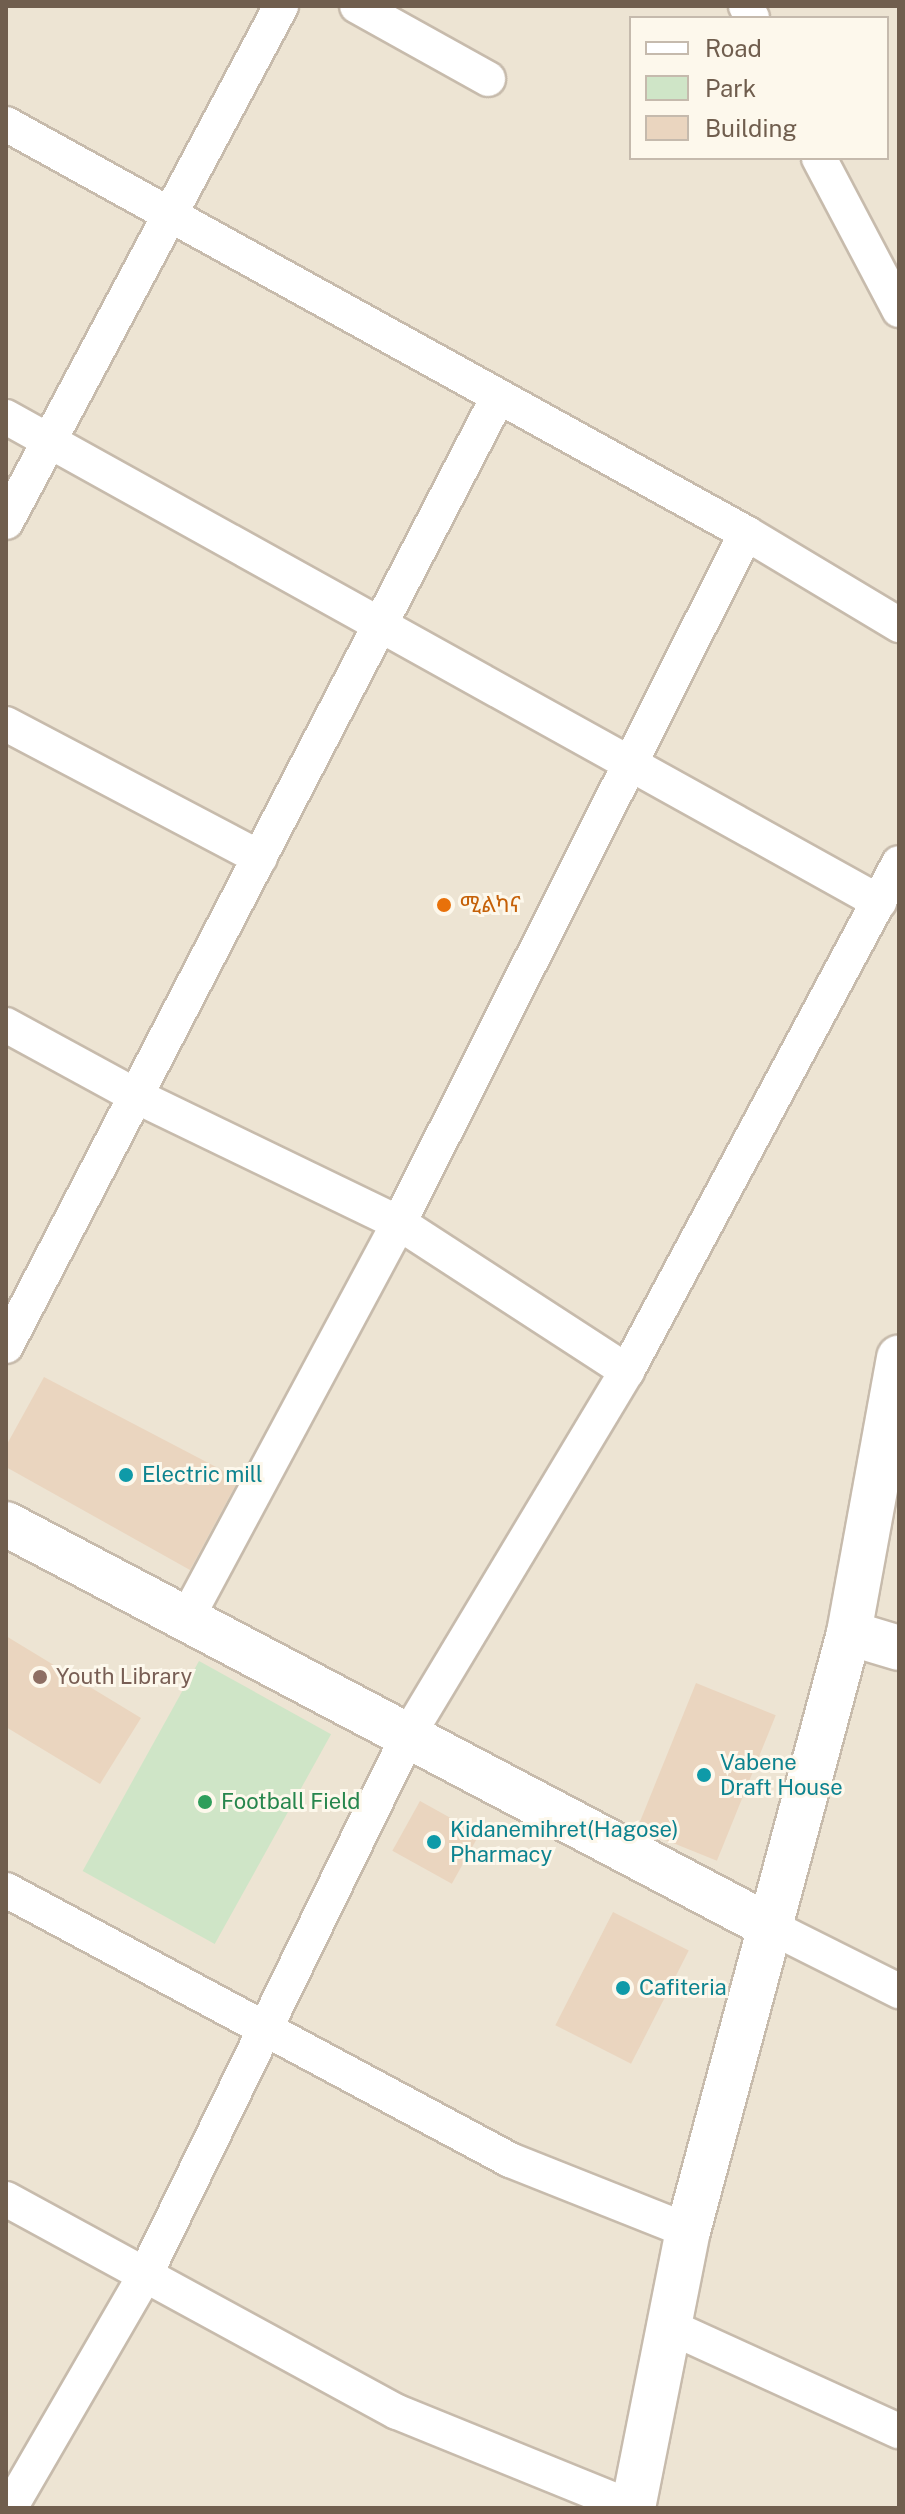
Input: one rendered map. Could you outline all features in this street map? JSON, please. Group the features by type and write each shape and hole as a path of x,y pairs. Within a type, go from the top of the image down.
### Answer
{"street":[{"path":"6,522 281,6"},
{"path":"357,6 488,79"},
{"path":"6,124 497,399 746,533 899,625"},
{"path":"820,160 899,310"},
{"path":"6,1346 497,399"},
{"path":"6,417 380,628 879,902"},
{"path":"188,1616 399,1223 746,533"},
{"path":"6,724 260,858"},
{"path":"17,2502 145,2275 261,2027 410,1732 627,1371 899,863"},
{"path":"6,1025 136,1096 399,1223 627,1371"},
{"path":"6,2199 397,2412 633,2508 666,2325 688,2231 767,1925 849,1633 899,1358"},
{"path":"6,1524 410,1732 767,1925 899,1991"},
{"path":"849,1633 899,1648"},
{"path":"6,1890 510,2160 688,2231"},
{"path":"666,2325 899,2431"}],"shaded area":[{"path":"6,6 899,6 899,2508 6,2508"}],"green space":[{"name":"Football Field","path":"199,1661 331,1734 215,1944 83,1871"}],"building":[{"name":"Electric mill","path":"44,1377 239,1479 190,1570 6,1467 6,1446"},
{"name":"Youth Library","path":"6,1636 141,1718 100,1784 6,1727"},
{"name":"Vabene Draft House","path":"696,1683 776,1715 717,1861 637,1829"},
{"name":"Kidanemihret(Hagose) Pharmacy","path":"420,1801 479,1834 452,1884 392,1851"},
{"name":"Cafiteria","path":"613,1912 689,1951 631,2064 555,2025"}],"place":[{"name":"ሚልካና","path":"444,905"},
{"name":"Electric mill","path":"126,1475"},
{"name":"Youth Library","path":"40,1677"},
{"name":"Vabene Draft House","path":"704,1775"},
{"name":"Football Field","path":"205,1802"},
{"name":"Kidanemihret(Hagose) Pharmacy","path":"434,1842"},
{"name":"Cafiteria","path":"623,1988"}]}
